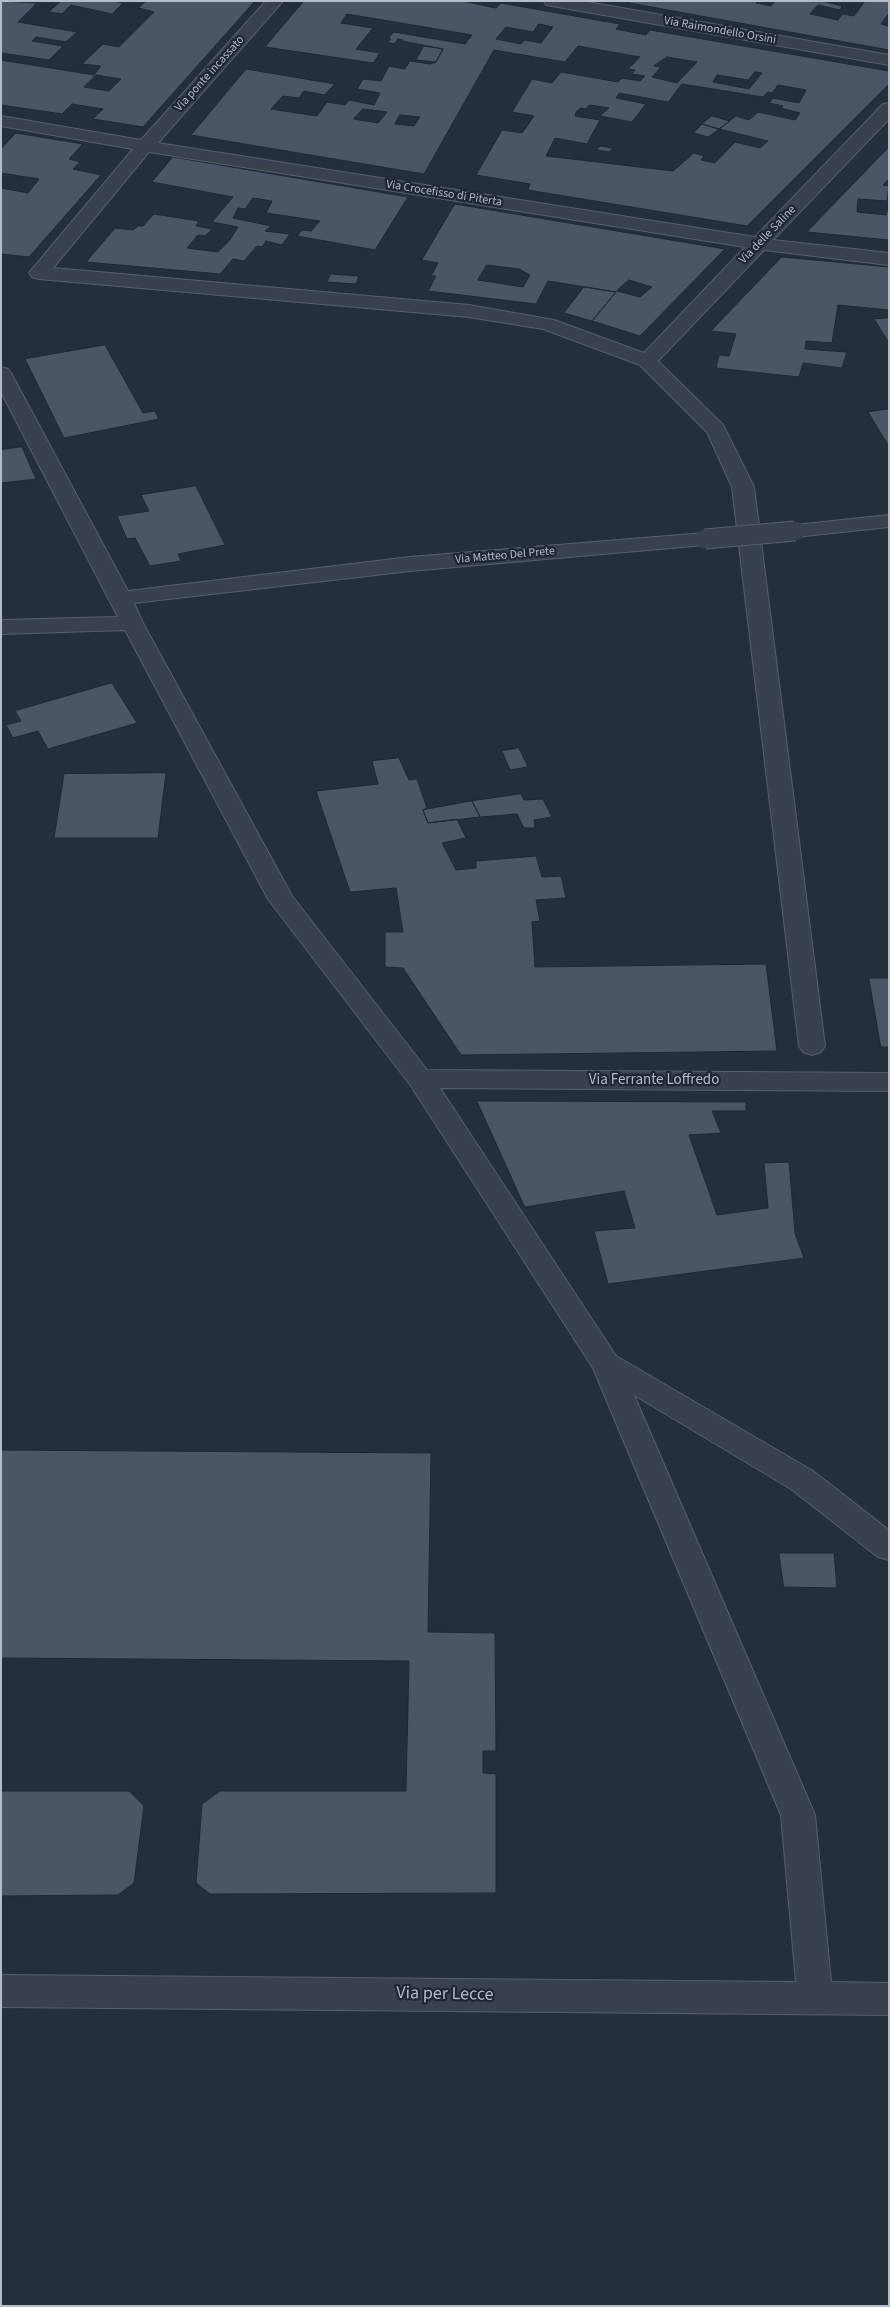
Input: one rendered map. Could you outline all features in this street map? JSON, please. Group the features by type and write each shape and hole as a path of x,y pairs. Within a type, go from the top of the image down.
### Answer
{"street":[{"name":"Via ponte incassato","path":"275,1 146,146 39,274 469,311 547,324 647,361"},
{"name":"Via Raimondello Orsini","path":"552,1 602,5 889,60"},
{"name":"Via delle Saline","path":"647,361 889,108"},
{"name":"Via Crocefisso di Piterta","path":"1,121 760,244 889,259"},
{"path":"647,361 716,429 743,487 812,1046"},
{"path":"1,373 121,598 132,623 281,899 420,1079 606,1364 798,1815 815,1999"},
{"name":"Via Matteo Del Prete","path":"121,598 410,564 795,531 889,521"},
{"path":"1,627 132,623"},
{"name":"Via Ferrante Loffredo","path":"420,1079 889,1082"},
{"path":"606,1364 802,1480 889,1548"},
{"name":"Via per Lecce","path":"1,1991 889,1999"}],"building":[{"path":"1,1 37,3 18,22 77,32 66,42 36,37 32,41 63,46 49,60 1,53"},
{"path":"61,1 114,1 123,3 112,14 71,5 62,14 49,12"},
{"path":"146,1 255,1 143,127 93,119 103,109 72,104 62,114 1,105 1,60 94,75 101,66 82,64 103,44 119,47 154,12 139,8","holes":["96,75 121,79 109,91 84,87"]},
{"path":"304,1 462,1 496,8 501,3 620,24 616,29 646,35 650,30 889,71 889,84 747,226 528,190 530,184 476,175 502,130 522,133 534,116 512,112 532,79 552,83 561,72 618,82 622,78 640,81 645,76 632,74 635,70 628,69 640,57 578,46 565,62 494,50 424,174 191,135 246,69 335,84 324,95 304,91 299,98 283,96 271,109 317,116 327,102 345,105 349,100 374,105 380,93 357,89 363,79 381,81 389,66 405,69 410,61 430,64 436,62 443,49 398,39 394,44 387,42 391,39 388,38 394,32 465,44 472,35 347,14 341,23 373,28 356,49 380,53 373,63 265,47","holes":["539,24 553,27 541,43 525,40 521,44 496,39 506,27 533,32","667,57 697,62 677,83 652,77 661,67 654,66","755,72 762,73 749,89 713,82 717,75 748,80","682,84 763,97 768,92 772,93 778,85 806,90 799,103 773,98 769,103 800,113 795,120 758,112 749,120 736,116 719,129 768,141 760,148 735,142 715,163 701,160 704,156 694,153 673,171 546,156 555,138 587,144 600,120 575,116 576,112 581,108 585,109 590,105 609,108 600,116 632,122 646,104 616,98 619,93 668,102","363,109 387,112 378,123 354,119","400,115 420,117 414,126 395,124"]},
{"path":"631,1 758,1 756,3 771,6 775,1 822,1 842,6 840,10 818,5 810,14 838,20 842,14 854,16 865,1 889,1 889,13 881,24 889,26 889,50 629,3"},
{"path":"424,46 443,49 436,62 416,60"},
{"path":"712,116 730,121 719,129 702,124"},
{"path":"702,124 719,129 708,137 694,133"},
{"path":"16,133 83,144 69,159 80,162 73,169 101,175 29,257 1,254 1,188 28,193 39,179 1,173 1,149"},
{"path":"600,146 613,148 609,152 597,150"},
{"path":"889,147 889,179 883,185 889,186 887,201 858,199 857,212 886,215 889,204 889,240 807,232"},
{"path":"173,157 408,197 375,250 297,236 302,230 311,231 320,221 266,213 272,201 253,198 245,209 238,208 233,218 271,226 265,231 290,234 282,245 266,241 262,247 257,246 244,261 233,259 220,274 86,262 115,228 133,230 138,226 143,226 154,214 199,221 196,226 212,229 205,236 198,235 187,248 218,252 229,241 238,227 212,222 233,197 152,182"},
{"path":"455,204 725,249 640,336 592,321 616,292 548,281 536,304 428,291 436,276 431,276 438,263 422,260","holes":["487,265 519,269 530,275 523,287 478,280","629,280 652,287 640,297 617,291"]},
{"path":"782,257 889,267 889,310 838,305 832,343 806,341 805,349 847,352 842,368 803,363 799,377 716,368 719,355 729,356 736,334 711,331"},
{"path":"331,274 359,276 356,284 327,282"},
{"path":"584,287 616,292 592,321 564,313"},
{"path":"889,318 889,343 874,319"},
{"path":"105,345 143,413 155,411 159,419 64,438 25,359"},
{"path":"889,409 889,445 888,445 868,412"},
{"path":"22,447 36,479 1,483 1,450"},
{"path":"196,486 225,545 178,554 181,561 150,566 135,538 127,539 117,516 149,511 141,495"},
{"path":"112,683 137,723 48,749 38,731 13,738 6,725 21,721 15,711"},
{"path":"519,748 528,767 510,770 502,751"},
{"path":"399,758 409,780 417,779 427,808 423,810 428,823 457,819 466,838 442,843 456,870 476,868 476,861 536,856 542,877 561,876 566,898 536,900 540,921 532,922 535,967 766,964 777,1051 461,1055 403,968 385,967 385,932 403,932 396,888 350,892 316,791 378,784 372,761"},
{"path":"166,773 158,838 54,838 64,774"},
{"path":"521,794 524,800 543,799 552,817 534,820 535,828 524,828 517,814 480,817 472,801"},
{"path":"472,801 480,817 428,823 423,810"},
{"path":"869,978 889,978 889,1047 881,1047"},
{"path":"477,1101 746,1102 746,1111 712,1111 721,1133 689,1135 717,1215 768,1208 764,1163 789,1162 795,1233 804,1258 608,1284 594,1231 635,1228 624,1191 525,1207"},
{"path":"1,1450 431,1453 428,1632 495,1633 496,1751 483,1751 483,1773 496,1774 496,1893 210,1894 196,1883 202,1804 220,1791 406,1791 409,1661 1,1658"},
{"path":"779,1553 834,1553 837,1588 784,1587"},
{"path":"1,1791 129,1791 144,1806 134,1883 118,1895 1,1896"}]}
